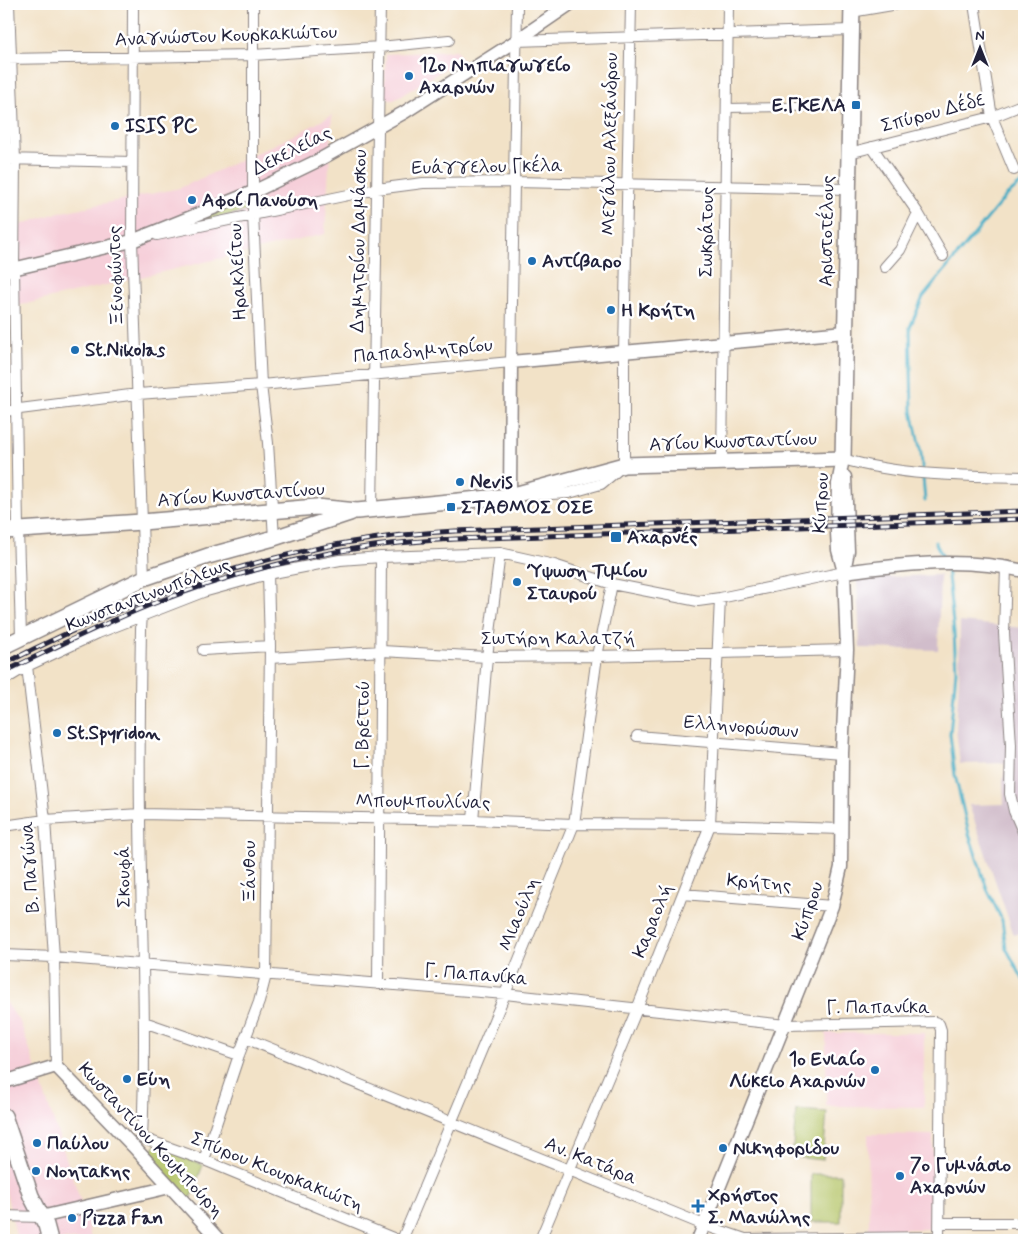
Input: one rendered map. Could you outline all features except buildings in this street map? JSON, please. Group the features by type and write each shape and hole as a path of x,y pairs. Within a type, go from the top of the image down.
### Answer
{"main road":[{"name":"Αριστοτέλους","path":"843,459 851,8"},
{"name":"Αγίου Κωνσταντίνου","path":"11,530 142,522 316,507 364,510 510,496 624,465 843,459"},
{"name":"Κωνσταντινουπόλεως","path":"4,646 144,578 208,556 364,510"},
{"path":"4,1116 31,1196 46,1225 50,1240"}],"street":[{"path":"9,4 7,59 15,160 9,270 17,409 11,530 21,637"},
{"name":"Ξενοφώντος","path":"132,4 132,241 144,578"},
{"name":"Ηρακλείτου","path":"253,4 253,214 261,385 268,443 274,538"},
{"name":"Δημητρίου Δαμάσκου","path":"364,510 374,374 380,4"},
{"path":"510,496 517,4"},
{"name":"Δεκελείας","path":"9,270 132,241 253,192 317,161 405,112 570,4"},
{"name":"Μεγάλου Αλεξάνδρου","path":"624,465 624,352 631,4"},
{"name":"Σωκράτους","path":"722,462 724,186 728,4"},
{"path":"851,8 898,4"},
{"path":"974,4 992,117 1014,170"},
{"path":"516,41 851,30"},
{"name":"Αναγνώστου Κουρκακιώτου","path":"7,59 253,56 449,40"},
{"name":"Σπύρου Δέδε","path":"849,153 992,117 1024,104"},
{"path":"727,108 850,106"},
{"path":"872,148 918,213 943,256"},
{"path":"4,159 132,162"},
{"name":"Ευάγγελου Γκέλα","path":"132,241 377,189 423,183 514,182 848,189"},
{"path":"885,267 900,250 918,213"},
{"name":"Παπαδημητρίου","path":"4,410 138,394 261,385 845,332"},
{"path":"843,459 880,468 930,473 1024,477"},
{"name":"Κύπρου","path":"698,1240 786,1025 832,906 841,867 842,753 847,650 844,572 838,550 838,484 843,459"},
{"path":"473,820 487,657 500,553"},
{"name":"Κωνσταντινουπόλεως","path":"4,680 27,666 98,633 203,592 268,574 340,560 500,553 554,565 612,584 698,601 844,572"},
{"name":"Γ. Βρεττού","path":"378,984 382,557"},
{"path":"844,572 920,564 967,563 1024,571"},
{"path":"1006,567 1004,633 1011,745 1010,794 1014,811 1024,834"},
{"name":"Ξάνθου","path":"204,1160 259,1002 266,975 270,658 268,574"},
{"name":"Μιαούλη","path":"402,1240 506,994 574,824 597,656 612,584"},
{"name":"Καραολή","path":"540,1240 637,1008 710,825 720,598"},
{"name":"Σκουφά","path":"138,1142 144,1118 140,814 142,615"},
{"path":"203,650 270,646"},
{"name":"Σωτήρη Καλατζή","path":"270,658 382,651 487,657 847,650"},
{"name":"Β. Παγώνα","path":"27,666 45,820 54,957 56,1066"},
{"name":"Ελληνορώσων","path":"637,736 842,753"},
{"name":"Μπουμπουλίνας","path":"4,826 45,820 140,814 842,829"},
{"name":"Κρήτης","path":"683,894 832,906"},
{"name":"Γ. Παπανίκα","path":"4,955 54,957 506,994 786,1025 935,1022 939,1024 941,1030 939,1224"},
{"path":"144,1022 239,1055"},
{"name":"Αν. Κατάρα","path":"245,1038 569,1171 744,1240 939,1239"},
{"path":"4,1082 56,1066"},
{"name":"Κωσταντίνου Κουμπούρη","path":"56,1066 138,1142 170,1186 219,1240"},
{"name":"Σπύρου Κιουρκακιώτη","path":"138,1142 204,1160 398,1240"},
{"path":"4,1216 41,1217 170,1186"},
{"path":"939,1239 939,1224 1024,1223"}],"shaded area":[{"name":"12ο Νηπιαγωγείο Αχαρνών","path":"455,51 461,59 394,100 389,100 384,93 386,54"},
{"path":"332,115 325,234 4,309 4,230 57,213 180,188 293,136"},
{"path":"940,575 938,650 860,648 857,578"},
{"path":"960,622 1024,628 1024,932 1014,935 969,805 1004,804 1003,780 1006,763 960,764 956,728"},
{"path":"4,999 21,1024 88,1223 91,1240 17,1240 4,1183"},
{"name":"1ο Ενιαίο Λύκειο Αχαρνών","path":"826,1033 924,1033 924,1107 826,1106"},
{"name":"7ο Γυμνάσιο Αχαρνών","path":"868,1134 933,1135 933,1229 869,1229"}],"green space":[{"path":"251,196 251,210 178,227"},
{"path":"796,1110 827,1112 823,1160 792,1157"},
{"path":"157,1145 203,1165 189,1202 148,1158 149,1151"},
{"path":"811,1174 841,1174 841,1222 811,1222"}],"waterway":[{"path":"925,501 921,453 912,411 910,327 923,297 1005,197 1024,181"},
{"path":"935,542 944,559"},
{"path":"947,567 956,671 950,734 955,775 969,834 987,889 1002,920 1006,948 1024,981"}],"railway":[{"path":"4,664 58,637 113,613 222,573 278,557 394,536 455,531 1024,511"},
{"path":"4,672 115,620 189,590 263,568 340,551 417,541 456,539 1024,519"}],"place":[{"name":"12ο Νηπιαγωγείο Αχαρνών","path":"409,76"},
{"name":"Ε.ΓΚΕΛΑ","path":"856,105"},
{"name":"ISIS PC","path":"115,126"},
{"name":"Αφοί Πανούση","path":"192,200"},
{"name":"Αντίβαρο","path":"532,261"},
{"name":"Η Κρήτη","path":"611,310"},
{"name":"St.Nikolas","path":"75,350"},
{"name":"Nevis","path":"460,482"},
{"name":"ΣΤΑΘΜΟΣ ΟΣΕ","path":"451,507"},
{"name":"Αχαρνές","path":"616,537"},
{"name":"Ύψωση Τιμίου Σταυρού","path":"517,582"},
{"name":"St.Spyridon","path":"57,733"},
{"name":"1ο Ενιαίο Λύκειο Αχαρνών","path":"875,1070"},
{"name":"Εύη","path":"127,1079"},
{"name":"Παύλου","path":"37,1143"},
{"name":"Νικηφοριδου","path":"723,1148"},
{"name":"Νοητακης","path":"36,1171"},
{"name":"7ο Γυμνάσιο Αχαρνών","path":"900,1176"},
{"name":"Χρήστος Σ. Μανώλης","path":"698,1206"},
{"name":"Pizza Fan","path":"72,1218"}]}
